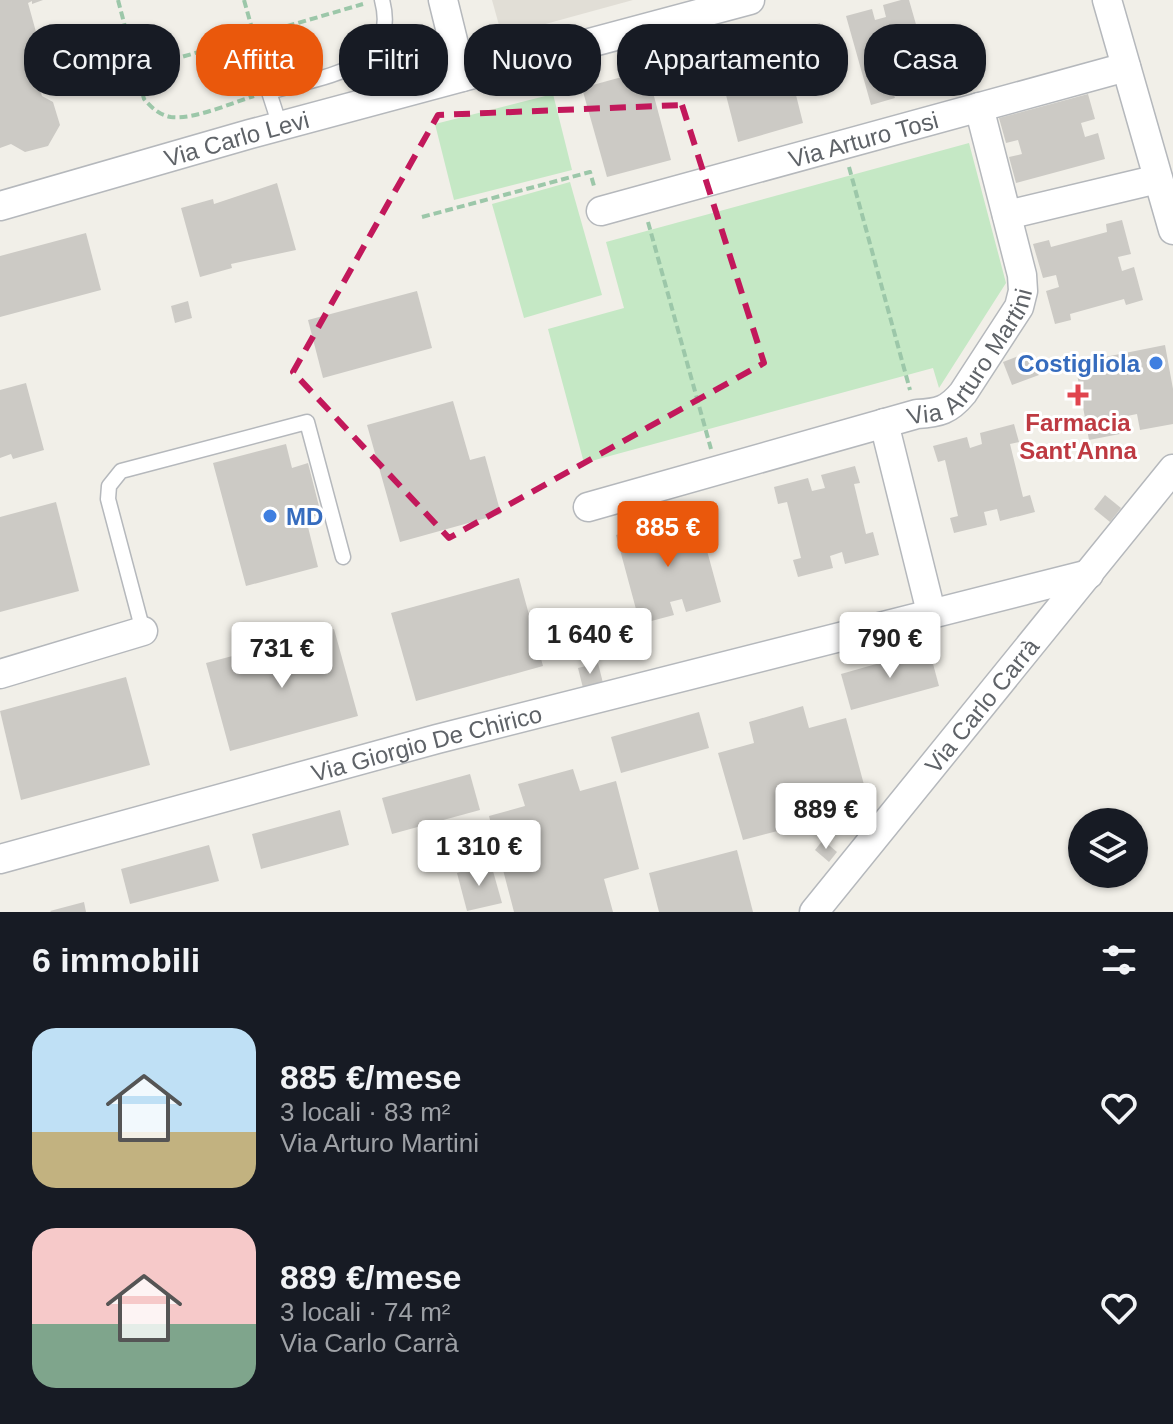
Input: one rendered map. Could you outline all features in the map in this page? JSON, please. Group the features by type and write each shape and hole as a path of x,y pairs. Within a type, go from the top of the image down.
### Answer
{"street":[{"path":"443,0 462,77"},
{"name":"Via Carlo Levi","path":"0,206 280,126 750,0"},
{"path":"1107,0 1173,230"},
{"name":"Via Arturo Tosi","path":"601,211 1126,67"},
{"name":"Via Arturo Martini","path":"588,507 917,414 940,413 953,405 1019,307 1023,291 1022,275 979,107"},
{"path":"1007,215 1158,179"},
{"name":"Via Arturo Martini","path":"884,423 931,612"},
{"name":"Via Carlo Carrà","path":"814,912 1173,469"},
{"name":"Via Giorgio De Chirico","path":"0,859 437,739 1089,574"},
{"path":"0,674 143,631"}],"lane":[{"path":"323,76 359,65 376,51 383,32 385,9 380,0"},
{"path":"270,96 280,126"},
{"path":"143,631 108,499 109,486 121,471 307,422 343,557"}],"path":[{"path":"118,0 124,24"},
{"path":"244,0 251,24"},
{"path":"296,24 380,0"},
{"path":"143,96 153,109 171,117 193,115 256,96"},
{"path":"843,145 917,414"},
{"path":"422,217 590,172"},
{"path":"643,200 717,472"}],"highlighted area":[{"path":"682,105 764,363 449,538 293,372 438,115"}],"shaded area":[{"path":"492,0 633,0 546,24 499,24"}],"green space":[{"path":"554,96 572,170 454,200 435,124"},
{"path":"969,143 1006,283 939,388 933,368 584,463 548,329 624,308 606,242"},
{"path":"570,182 602,295 524,318 492,204"}],"building":[{"path":"0,0 43,0 28,3 34,24 24,24 24,96 42,96 53,102 60,125 48,146 25,152 11,144 0,148"},
{"path":"909,0 916,24 864,24 864,80 846,16 872,9 875,20 886,17 883,5"},
{"path":"617,78 617,96 654,96 671,160 607,177 584,96 601,96 601,83"},
{"path":"1088,94 1095,119 1081,123 1085,137 1098,133 1105,159 1016,183 1009,157 1022,154 1018,140 1006,143 999,118"},
{"path":"726,96 796,96 803,123 738,142"},
{"path":"868,96 895,98 871,105"},
{"path":"277,183 296,250 231,264 232,268 200,277 181,208 213,199 214,204"},
{"path":"1122,220 1131,254 1118,257 1122,271 1134,267 1143,300 1126,305 1124,299 1070,314 1071,320 1055,324 1046,291 1059,287 1056,275 1043,278 1033,244 1049,240 1051,247 1107,232 1106,224"},
{"path":"86,233 101,290 0,317 0,256"},
{"path":"417,291 432,348 323,378 308,320"},
{"path":"188,301 192,318 175,323 171,306"},
{"path":"1165,345 1173,389 1173,424 1140,430 1137,414 1127,416 1130,432 1089,440 1075,363"},
{"path":"1029,352 1039,375 1012,385 1003,362"},
{"path":"26,383 44,450 13,459 11,454 0,458 0,390"},
{"path":"453,401 470,460 485,456 501,514 400,542 367,425"},
{"path":"1014,424 1019,442 1010,444 1023,497 1030,495 1035,512 1000,521 997,509 984,512 987,525 954,533 950,518 958,516 945,460 938,462 933,446 967,437 970,448 982,444 980,433"},
{"name":"MD","path":"286,444 292,468 308,463 321,514 306,519 318,567 246,586 213,463"},
{"path":"855,466 860,483 854,484 866,534 873,532 879,555 845,564 842,552 830,556 833,568 798,577 793,560 801,558 787,502 778,504 774,487 808,478 812,491 825,488 821,475"},
{"path":"1105,495 1121,508 1110,522 1094,509"},
{"path":"56,502 79,591 0,612 0,517"},
{"path":"697,514 721,602 686,612 682,599 670,602 674,615 640,624 616,535 649,526 653,538 665,535 662,524"},
{"path":"519,578 543,666 416,701 391,613"},
{"path":"334,629 358,716 230,751 206,663"},
{"path":"929,649 939,686 851,710 841,674"},
{"path":"598,663 603,683 583,688 578,668"},
{"path":"126,677 150,765 21,800 0,711"},
{"path":"803,706 809,728 846,718 870,807 743,840 718,753 754,743 749,722"},
{"path":"699,712 709,748 621,773 611,737"},
{"path":"573,769 580,791 616,781 639,869 604,879 613,912 514,912 489,816 525,806 518,784"},
{"path":"470,774 480,810 392,834 382,798"},
{"path":"340,810 349,845 261,869 252,834"},
{"path":"823,840 837,852 829,862 815,850"},
{"path":"209,845 219,881 130,904 121,869"},
{"path":"737,850 753,912 659,912 649,873"},
{"path":"491,864 502,903 467,911 457,873"},
{"path":"84,902 86,912 50,911"}],"place":[{"name":"Costigliola","path":"1156,363"},
{"name":"Farmacia Sant'Anna","path":"1078,395"},
{"name":"MD","path":"270,516"}]}
